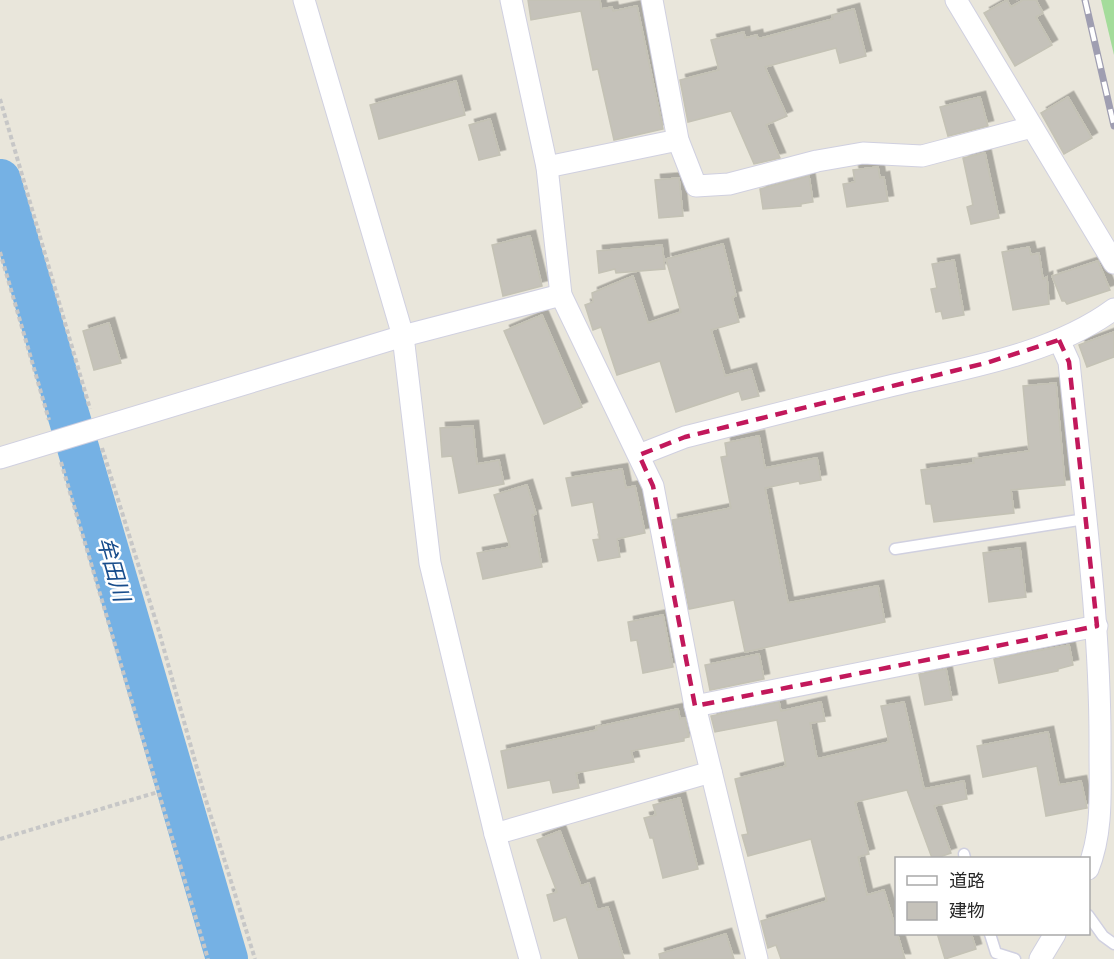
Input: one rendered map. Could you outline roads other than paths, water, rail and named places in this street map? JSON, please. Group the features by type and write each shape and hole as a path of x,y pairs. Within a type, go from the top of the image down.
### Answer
{"street":[{"path":"304,0 403,336 430,563 495,834 530,959"},
{"path":"512,0 547,166 561,295 653,486 695,706 757,959"},
{"path":"652,0 678,140 696,186 729,184 817,160 864,153 922,156 1032,127"},
{"path":"956,0 1114,263"},
{"path":"547,166 678,140"},
{"path":"0,458 403,336 561,295"},
{"path":"639,455 685,437 986,363 1059,340 1101,319 1114,309"},
{"path":"1059,340 1069,362 1097,626 1100,814 1090,866"},
{"path":"695,706 1097,626"},
{"path":"495,834 711,771"},
{"path":"1040,959 1054,935"}],"lane":[{"path":"895,549 1085,519"},
{"path":"1090,916 1103,936 1114,944"},
{"path":"991,935 996,953 1015,959"}],"waterway":[{"name":"牟田川","path":"0,180 227,959"}],"railway":[{"path":"1085,0 1114,126"}]}
